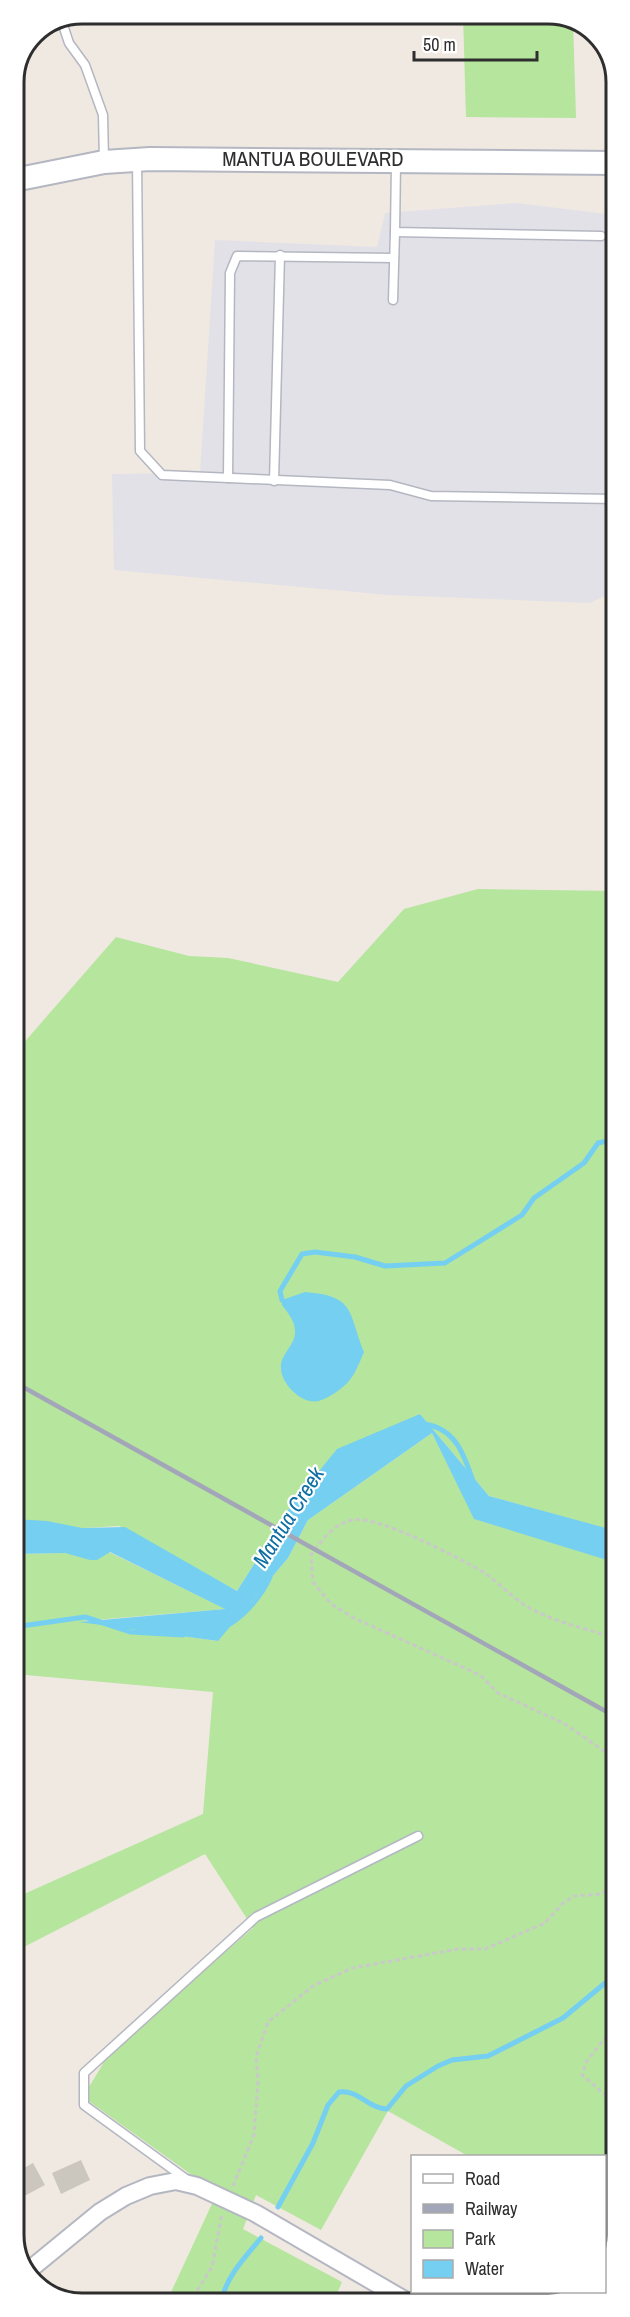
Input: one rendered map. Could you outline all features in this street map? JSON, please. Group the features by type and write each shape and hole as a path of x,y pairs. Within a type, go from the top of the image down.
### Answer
{"main road":[{"name":"MANTUA BOULEVARD","path":"24,178 105,162 137,160 396,159 606,164"}],"street":[{"path":"34,2266 100,2212 126,2196 150,2186 176,2181 197,2186 255,2213 393,2293"}],"lane":[{"path":"64,27 69,44 85,65 103,115 105,162"},
{"path":"393,300 396,159"},
{"path":"137,160 140,451 162,476 390,485 431,496 606,499"},
{"path":"395,232 601,236"},
{"path":"274,481 280,255"},
{"path":"228,478 230,273 237,256 394,258"},
{"path":"197,2186 84,2105 84,2073 256,1917 418,1836"}],"path":[{"path":"606,1636 579,1628 527,1606 483,1572 412,1536 379,1525 352,1520 327,1533 311,1555 313,1582 331,1604 356,1619 480,1675 498,1693 565,1724 606,1753"},
{"path":"195,2293 212,2267 227,2199 254,2135 258,2080 256,2056 268,2022 313,1986 339,1973 352,1968 458,1949 485,1949 545,1923 562,1904 574,1896 601,1894 606,1891"},
{"path":"606,2033 587,2061 582,2075 606,2095"}],"shaded area":[{"path":"516,203 606,214 606,595 590,603 388,595 114,570 112,474 200,473 215,240 377,247 385,213"}],"green space":[{"path":"463,24 552,24 573,30 576,118 466,117"},
{"path":"478,889 606,891 606,1529 489,1496 420,1414 290,1507 237,1591 119,1526 24,1531 24,1043 116,937 189,956 228,958 338,982 404,909"},
{"path":"432,1433 475,1519 606,1559 606,2155 466,2155 388,2111 321,2230 256,2195 243,2229 342,2282 337,2293 171,2293 217,2193 83,2097 110,2052 253,1928 205,1854 24,1947 24,1894 203,1814 213,1692 24,1675 24,1554 109,1552 226,1609 83,1621 217,1641 288,1558 308,1520"}],"water":[{"path":"305,1292 333,1297 348,1308 364,1352 348,1382 335,1393 319,1401 306,1400 294,1392 285,1380 281,1368 281,1363 295,1334 293,1322 282,1305 282,1300"},
{"path":"420,1414 489,1496 606,1528 606,1560 474,1519 432,1433 308,1520 288,1558 218,1641 79,1622 225,1609 110,1552 97,1560 65,1553 24,1554 24,1520 47,1521 82,1528 125,1527 237,1591 290,1507 337,1449"}],"building":[{"path":"81,2160 90,2180 61,2194 52,2173"},
{"path":"33,2163 45,2185 24,2196 24,2168"}],"waterway":[{"path":"286,1303 282,1300 280,1291 302,1254 315,1252 355,1257 385,1266 445,1263 522,1215 534,1198 584,1163 598,1143 606,1141"},
{"name":"Mantua Creek","path":"424,1424 435,1426 451,1437 462,1452 473,1481"},
{"name":"Mantua Creek","path":"230,1624 253,1603 270,1577"},
{"name":"Mantua Creek","path":"24,1626 85,1617 131,1632 183,1635"},
{"path":"278,2207 313,2143 328,2105 339,2092 352,2093 375,2106 387,2109 406,2086 438,2066 452,2060 488,2056 563,2018 606,1982"},
{"path":"223,2293 231,2276 261,2238"}],"railway":[{"path":"24,1388 606,1711"}]}
